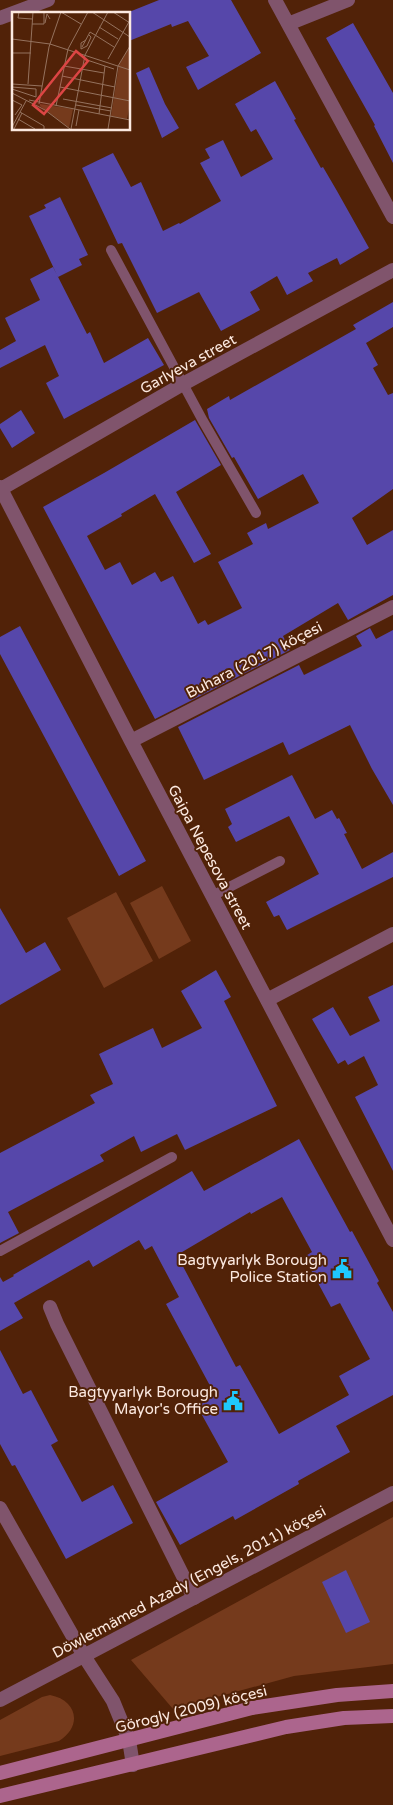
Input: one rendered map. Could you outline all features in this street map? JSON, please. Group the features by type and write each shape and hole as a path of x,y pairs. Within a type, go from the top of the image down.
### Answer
{"main road":[{"name":"Görogly (2009) köçesi","path":"0,1773 252,1708 337,1695 393,1691"},
{"path":"0,1796 286,1727 344,1718 393,1716"}],"street":[{"path":"16,12 48,0"},
{"path":"275,0 393,217"},
{"path":"288,24 348,0"},
{"path":"0,18 12,14"},
{"name":"Garlyeva street","path":"0,488 183,384 393,270"},
{"name":"Gaipa Nepesova street","path":"0,488 393,1240"},
{"name":"Buhara (2017) köçesi","path":"131,741 393,607"},
{"path":"267,1000 393,934"},
{"path":"50,1307 56,1324 194,1598"},
{"name":"Döwletmämed Azady (Engels, 2011) köçesi","path":"0,1700 393,1493"},
{"path":"0,1508 84,1656 113,1701 129,1740 132,1765"}],"lane":[{"path":"111,250 183,384 256,513"},
{"path":"212,896 280,862"},
{"path":"0,1251 172,1157"}],"shaded area":[{"path":"162,886 191,941 159,959 130,903"},
{"path":"116,892 153,961 104,988 67,918"},
{"path":"393,1517 393,1664 294,1676 173,1709 131,1660"},
{"path":"50,1695 66,1702 74,1714 72,1728 67,1735 59,1741 0,1756 0,1720 42,1697"}],"building":[{"path":"159,0 231,0 261,53 198,90 186,67 209,56 188,21 172,27 171,24 130,41 129,12"},
{"path":"353,23 393,93 393,163 375,125 326,38"},
{"path":"149,67 165,104 179,128 162,138 136,73"},
{"path":"275,81 321,168 323,167 369,248 340,265 337,258 308,273 313,281 287,295 277,276 250,292 260,310 221,331 199,292 157,313 122,243 118,244 82,168 113,153 131,187 141,182 163,231 180,224 221,201 200,163 210,158 205,149 223,140 241,177 273,159 256,129 251,132 235,104"},
{"path":"60,197 88,255 79,259 82,265 58,277 29,216 46,208 44,205"},
{"path":"53,267 87,334 90,332 104,363 148,338 164,365 64,419 46,383 59,376 45,345 0,368 0,350 16,341 5,318 40,300 30,279"},
{"path":"393,302 393,327 366,343 378,365 373,368 388,395 393,393 393,489 352,518 367,545 393,530 393,595 348,620 338,603 283,636 290,650 155,719 43,507 195,420 221,465 176,492 211,554 194,563 155,494 87,536 105,570 120,562 132,585 155,572 161,582 173,576 198,624 205,620 208,625 242,608 218,562 253,544 247,533 266,523 268,529 319,503 303,474 258,499 209,418 207,409 229,396 230,400 356,329 353,325"},
{"path":"21,410 35,433 12,448 0,428 0,424"},
{"path":"20,626 146,861 119,876 0,654 0,637"},
{"path":"370,628 376,639 393,630 393,805 350,725 289,755 283,742 204,780 178,727 299,665 304,675 362,646 356,636"},
{"path":"292,775 315,819 332,810 337,819 339,818 347,833 344,834 362,869 393,852 393,877 287,930 279,915 274,917 266,902 319,874 289,816 236,842 228,827 232,824 225,809"},
{"path":"0,908 26,953 45,942 61,970 0,1005"},
{"path":"216,970 231,997 224,1001 277,1106 185,1150 177,1134 141,1152 134,1136 100,1155 104,1161 8,1212 19,1233 0,1243 0,1153 95,1103 90,1095 113,1084 99,1054 153,1028 162,1048 202,1028 181,991"},
{"path":"393,985 393,1171 355,1097 378,1085 364,1056 348,1065 345,1060 338,1064 312,1019 333,1007 350,1036 380,1021 368,997"},
{"path":"299,1139 350,1232 352,1231 379,1281 377,1283 393,1312 393,1395 336,1426 350,1452 298,1481 299,1484 235,1520 233,1516 180,1545 156,1502 228,1462 197,1406 215,1395 166,1304 179,1297 152,1246 145,1250 139,1240 93,1267 89,1260 14,1303 23,1318 0,1331 0,1277 3,1282 14,1276 192,1171 204,1191","holes":["282,1197 312,1252 304,1257 331,1307 340,1303 370,1359 339,1376 349,1395 279,1434 240,1365 236,1367 177,1255 250,1212 251,1214"]},
{"path":"0,1350 23,1394 31,1390 58,1441 51,1445 82,1502 113,1485 133,1523 66,1559 15,1465 12,1466 0,1444"},
{"path":"346,1570 370,1622 346,1633 322,1582"}],"place":[{"name":"Bagtyyarlyk Borough Police Station","path":"342,1269"},
{"name":"Bagtyyarlyk Borough Mayor's Office","path":"233,1401"}]}
